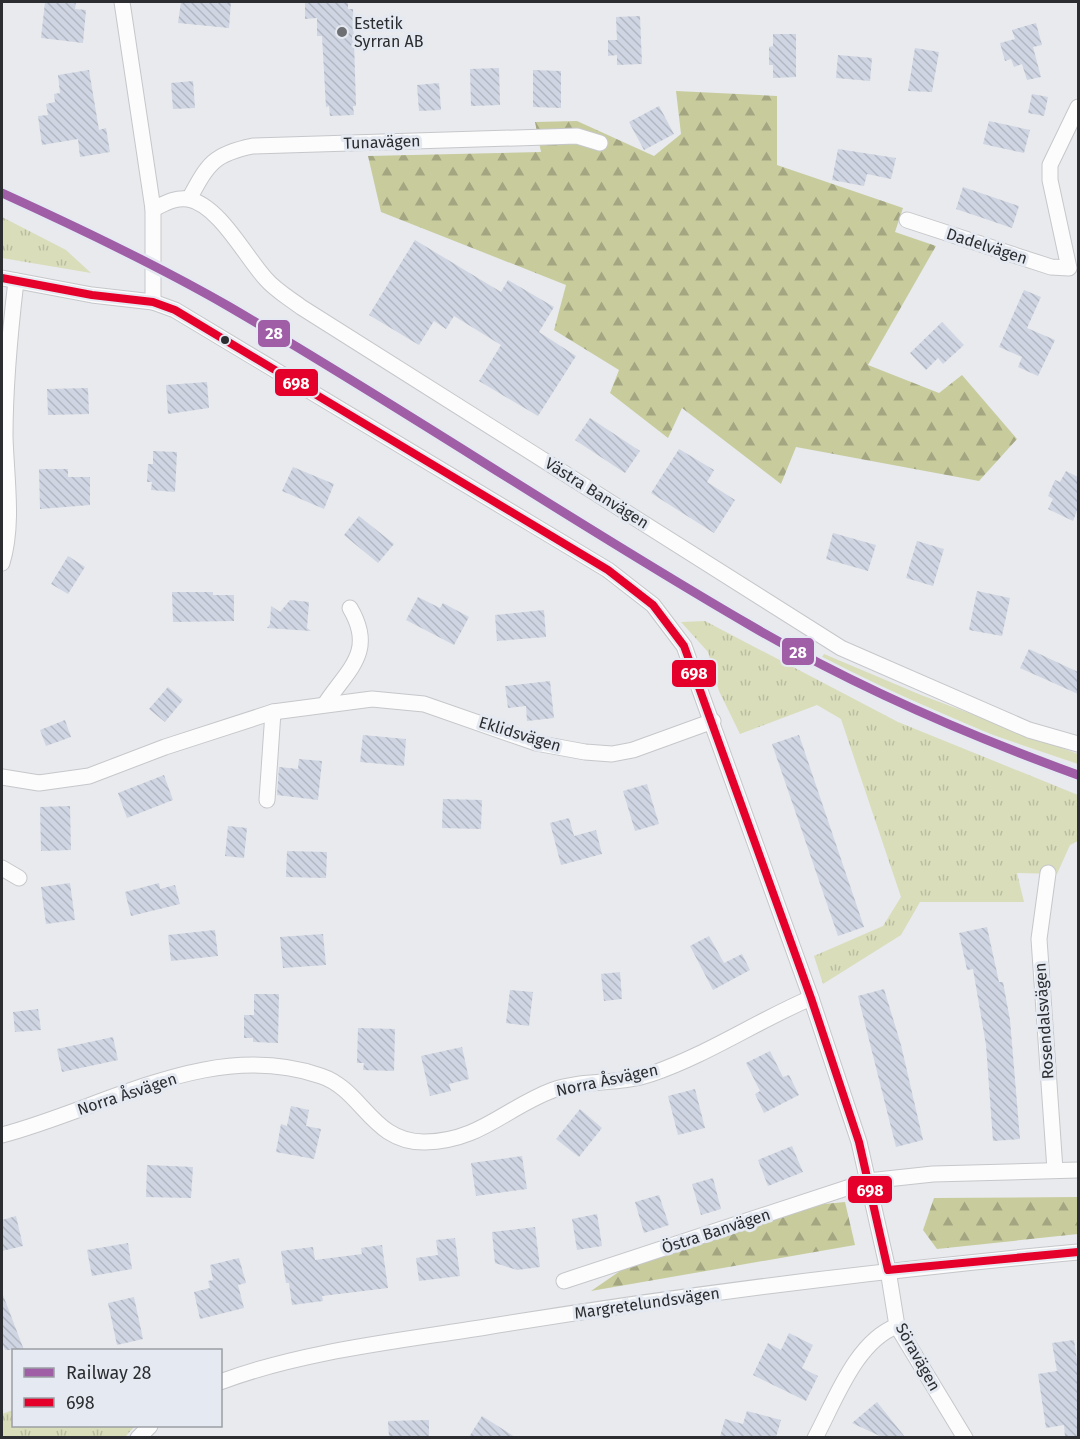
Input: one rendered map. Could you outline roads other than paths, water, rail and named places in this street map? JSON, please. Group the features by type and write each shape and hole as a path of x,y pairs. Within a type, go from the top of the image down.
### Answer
{"street":[{"path":"122,2 153,209 153,302"},
{"name":"Dadelvägen","path":"1074,274 1050,180 1050,165 1078,107"},
{"name":"Tunavägen","path":"189,199 214,159 232,150 253,146 577,136 600,142"},
{"path":"153,209 177,199 189,199"},
{"name":"Västra Banvägen","path":"189,199 215,216 266,280 301,307 841,648 1029,730 1078,744"},
{"name":"Dadelvägen","path":"907,220 1074,274"},
{"path":"2,563 7,529 5,432 11,322 9,279"},
{"name":"Söravägen","path":"9,279 92,295 153,302 175,310 638,591 666,619 684,646 713,722 811,998 859,1142 888,1270 897,1326 965,1437"},
{"path":"325,704 351,671 359,656 362,638 359,623 350,608"},
{"name":"Eklidsvägen","path":"2,777 39,783 89,776 165,747 273,712 372,699 424,704 536,743 585,752 612,754 633,750 713,722"},
{"path":"267,800 273,712"},
{"path":"2,868 19,878"},
{"name":"Rosendalsvägen","path":"1048,873 1039,939 1055,1170"},
{"name":"Norra Åsvägen","path":"2,1135 141,1086 217,1067 254,1066 305,1071 330,1079 386,1132 421,1143 447,1141 468,1136 552,1091 573,1085 623,1081 651,1074 696,1056 776,1013 811,998"},
{"path":"868,1181 933,1174 1078,1170"},
{"name":"Östra Banvägen","path":"564,1281 868,1181"},
{"name":"Margretelundsvägen","path":"222,1381 286,1362 567,1314 888,1270 1078,1252"},
{"path":"815,1437 860,1355 876,1337 897,1326"}],"rail line":[{"name":"28","path":"2,193 116,247 228,306 358,384 617,546 787,646 910,707 993,743 1078,775"}],"place":[{"name":"Estetik Syrran AB","path":"342,32"}]}
